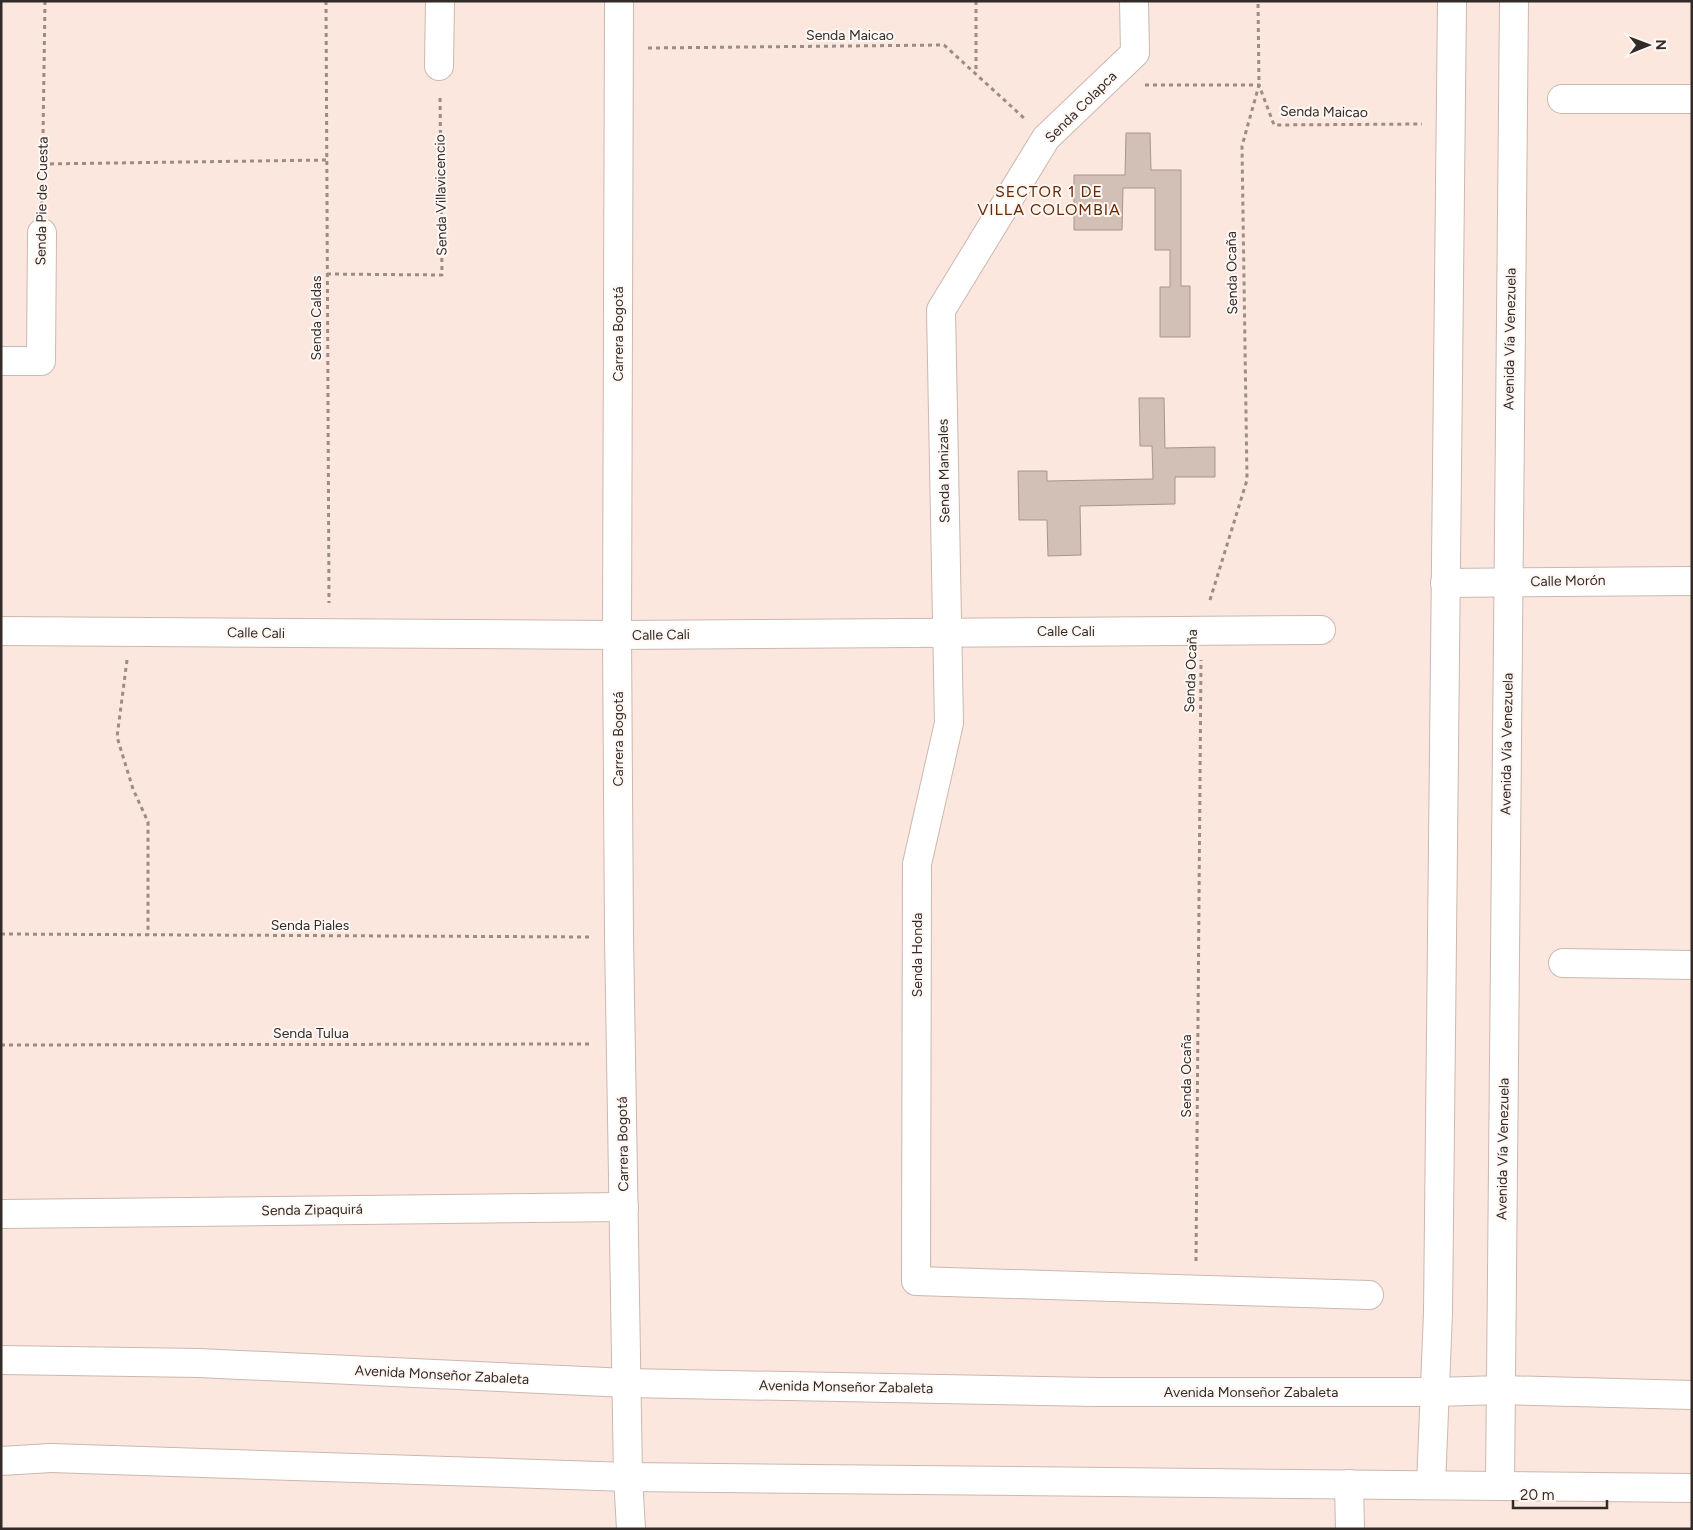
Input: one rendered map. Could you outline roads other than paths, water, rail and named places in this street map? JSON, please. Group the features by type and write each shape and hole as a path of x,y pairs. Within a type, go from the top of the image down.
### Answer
{"street":[{"path":"439,66 440,1"},
{"name":"Carrera Bogotá","path":"619,1 617,635 619,937 628,1476 631,1529"},
{"name":"Senda Colapca","path":"941,310 1046,138 1135,53 1134,1"},
{"path":"1431,1485 1436,1392 1452,1"},
{"name":"Avenida Vía Venezuela","path":"1500,1486 1514,1"},
{"path":"1562,99 1692,99"},
{"name":"Senda Pie de Cuesta","path":"1,361 41,361 42,233"},
{"name":"Senda Manizales","path":"941,310 947,632"},
{"name":"Calle Morón","path":"1445,583 1692,581"},
{"name":"Calle Cali","path":"1,630 617,635 1321,630"},
{"name":"Senda Honda","path":"947,632 949,723 917,864 916,1281 1368,1295"},
{"path":"1563,962 1692,965"},
{"name":"Senda Zipaquirá","path":"1,1214 624,1207"},
{"name":"Avenida Monseñor Zabaleta","path":"1,1360 199,1363 627,1383 1096,1392 1436,1392 1500,1390 1692,1395"},
{"path":"1,1454 51,1458 628,1476 1692,1488"},
{"path":"1,1462 51,1458"},
{"path":"1349,1484 1350,1529"}],"district":[{"name":"SECTOR 1 DE VILLA COLOMBIA","path":"1049,200"}]}
